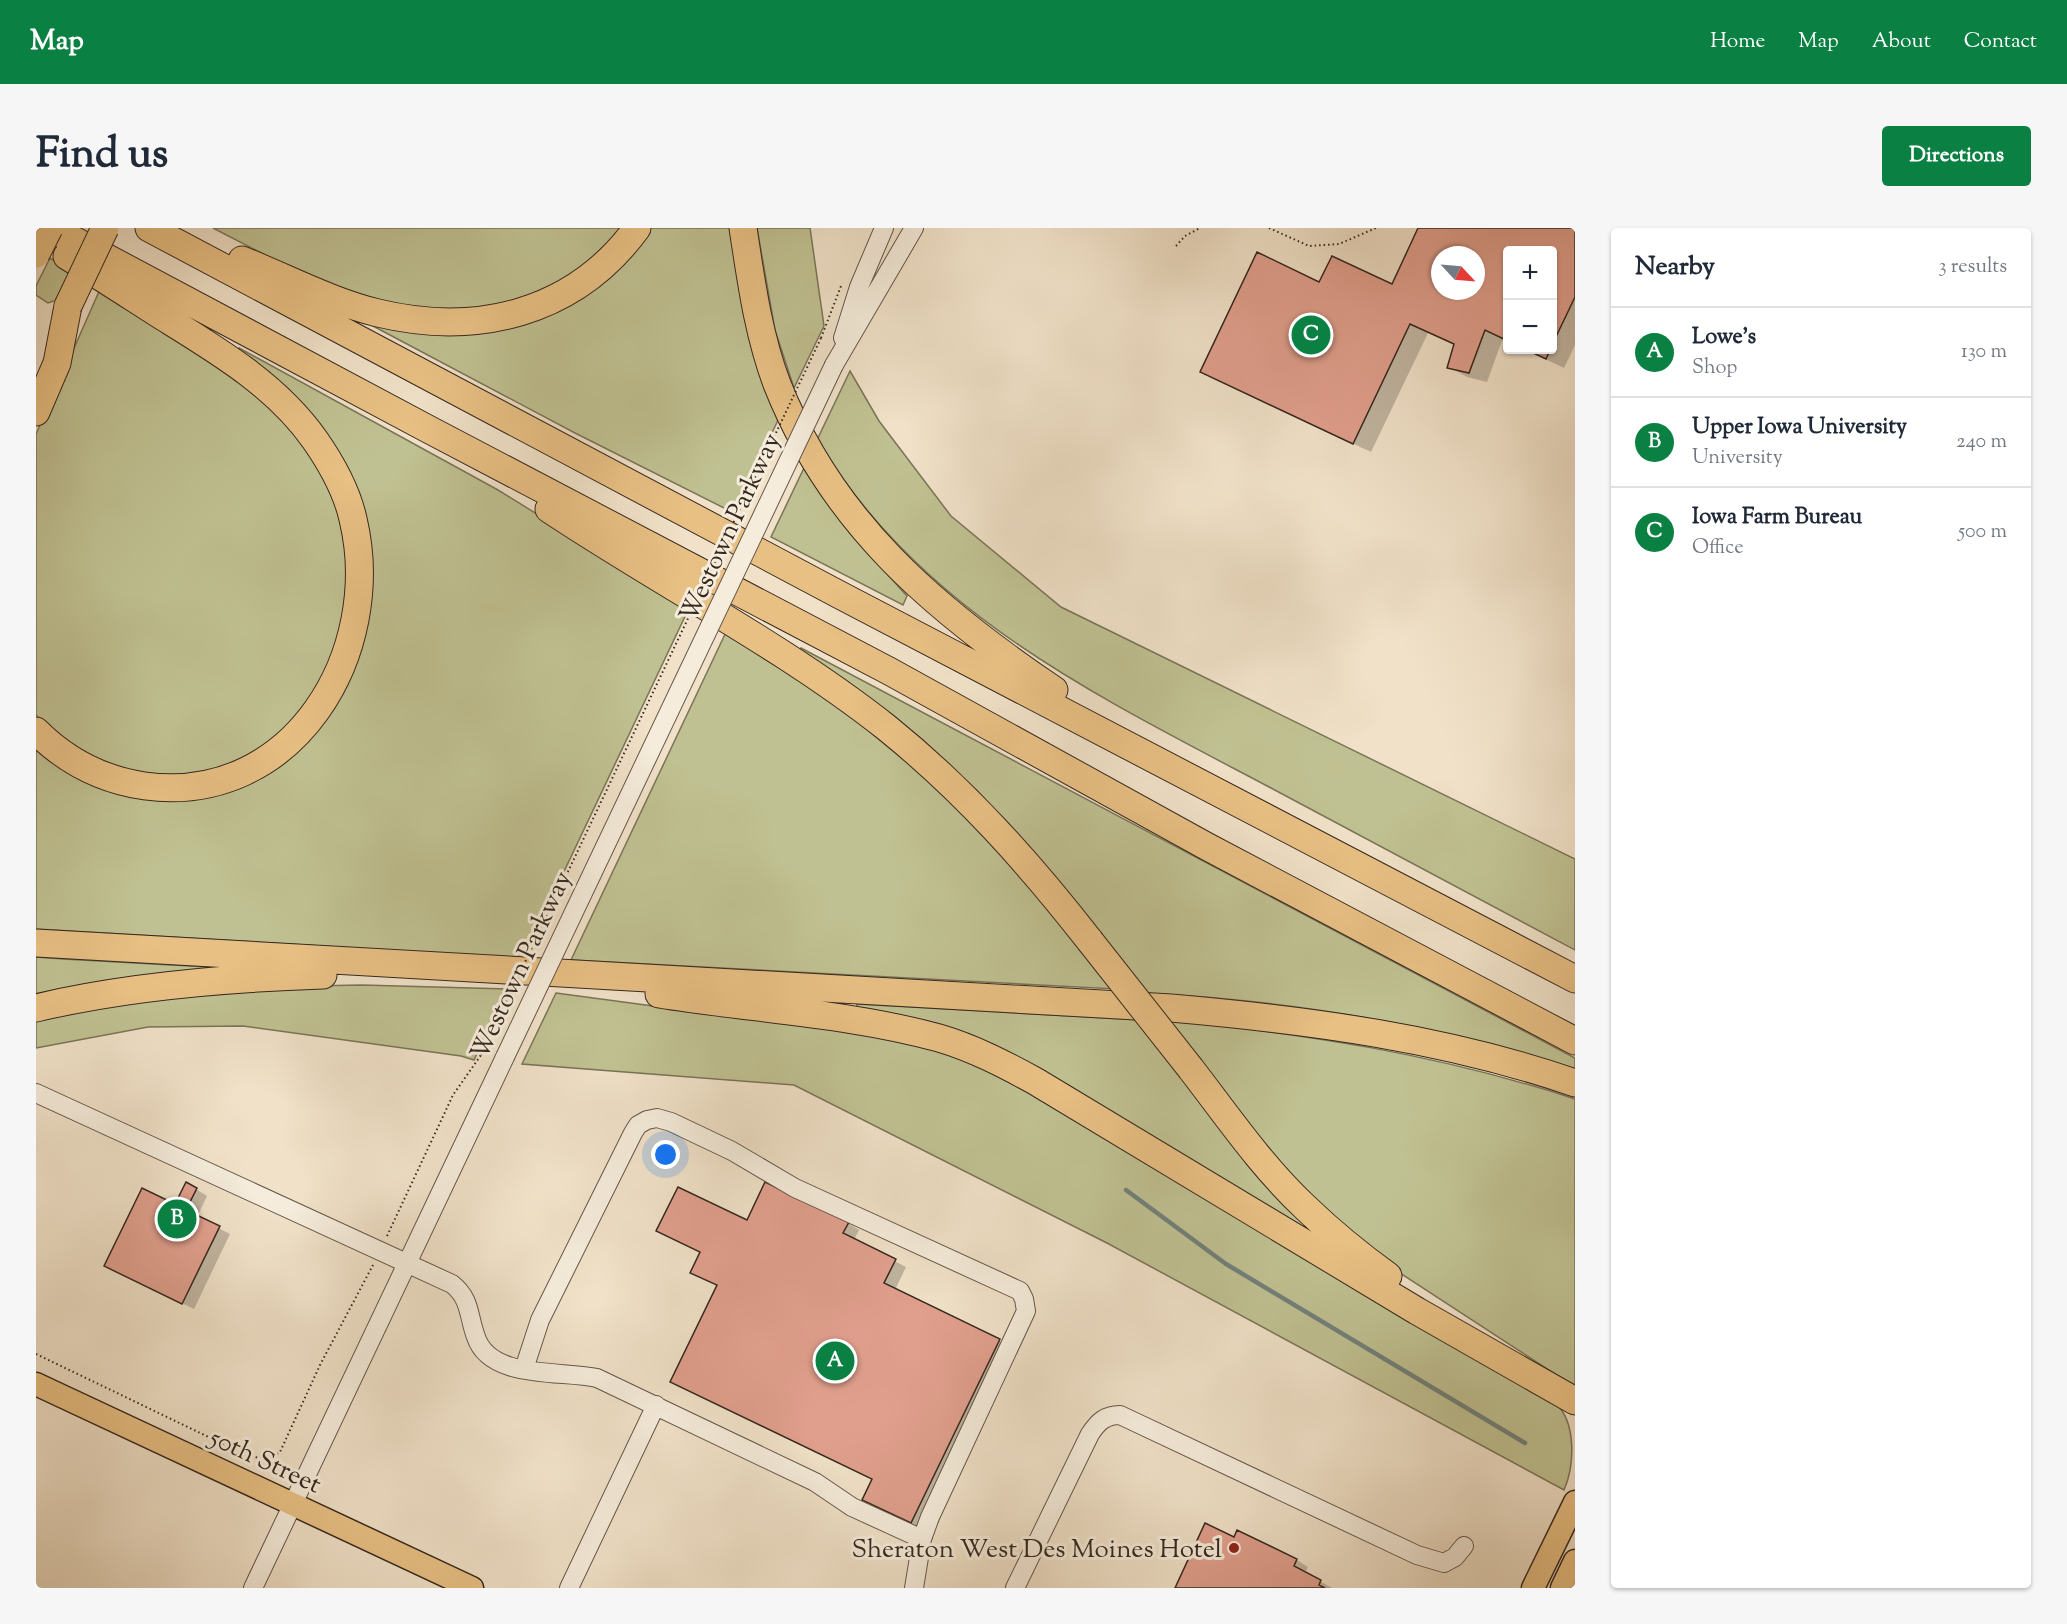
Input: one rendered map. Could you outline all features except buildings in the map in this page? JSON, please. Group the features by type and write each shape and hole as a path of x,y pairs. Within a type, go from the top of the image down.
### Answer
{"highway":[{"path":"36,247 44,228"},
{"path":"36,254 50,228 889,671 1206,846 1575,1041"},
{"path":"36,371 105,228"},
{"path":"149,228 838,594 1575,979"},
{"path":"162,228 345,303 376,313 442,322 482,321 507,316 556,298 599,270 620,251 638,228"},
{"path":"743,228 761,331 785,402 798,431 833,491 875,543 948,613 1078,706 1186,776"},
{"path":"36,236 208,344 248,372 296,417 320,448 343,491 353,518 360,581 353,631 346,655 318,711 276,753 241,774 203,786 166,789 126,783 88,770 53,748 36,731"},
{"path":"36,412 57,363 68,306"},
{"path":"428,429 601,544 797,665 886,728 985,816 1015,848 1261,1159 1305,1207 1354,1251 1521,1368"},
{"path":"36,943 1171,1008 1276,1017 1425,1042 1485,1056 1575,1083"},
{"path":"36,1008 127,991 283,976 415,975 445,966"},
{"path":"507,969 668,995 891,1026 941,1039 991,1057 1035,1081 1417,1311 1521,1368 1575,1401"}],"main road":[{"name":"50th Street","path":"36,1384 472,1588"},
{"path":"1533,1588 1575,1502"},
{"path":"1562,1588 1575,1561"}],"street":[{"name":"Westown Parkway","path":"834,365 859,287 884,228"},
{"name":"Westown Parkway","path":"253,1588 834,365 914,228"},
{"path":"36,1093 452,1284 462,1292 468,1302 476,1339 485,1352 505,1365 524,1370 597,1378 815,1482 852,1507 922,1539"},
{"path":"524,1370 540,1320 633,1133 638,1125 657,1118 671,1122 732,1151 795,1188 1020,1291 1026,1311 922,1539 914,1588"},
{"path":"569,1588 656,1405"},
{"path":"1015,1588 1090,1434 1102,1419 1111,1415 1120,1415 1417,1555 1444,1563 1455,1557 1464,1546"}],"path":[{"path":"1176,246 1185,236 1200,228"},
{"path":"1269,228 1310,246 1321,246 1352,240 1376,228"},
{"path":"481,1055 821,338"},
{"path":"36,1354 248,1455 268,1459 280,1452"}],"green space":[{"path":"213,228 624,228 572,276 500,308 411,310 338,288 300,273"},
{"path":"647,228 730,228 744,316 779,418 734,513 575,433 339,308 491,327"},
{"path":"757,228 810,228 824,326 794,388 775,330"},
{"path":"50,258 71,271 57,300 48,303 36,295 36,286"},
{"path":"101,287 222,363 302,436 339,506 350,587 332,663 288,731 226,769 160,778 112,767 54,734 36,715 36,434"},
{"path":"239,348 498,490 689,608 523,958 36,929 36,741 203,793 342,684 359,511 233,354"},
{"path":"850,371 879,421 951,516 1061,607 1575,859 1575,950 1142,720 1079,684 1019,645 961,602 908,555 859,501 817,440"},
{"path":"804,468 850,533 907,596 903,605 771,537"},
{"path":"727,630 777,659 955,795 1116,989 571,960"},
{"path":"801,648 1575,1058 1575,1070 1468,1039 1362,1017 1254,1002 1143,993 1101,941 795,658"},
{"path":"36,957 63,959 226,968 36,997"},
{"path":"362,985 507,989 474,1060 461,1056 243,1026 148,1027 36,1048 36,1017 113,1003 255,987"},
{"path":"556,993 915,1041 1002,1073 1560,1408 1568,1425 1572,1447 1568,1480 1564,1490 1107,1243 794,1085 522,1064"},
{"path":"857,1004 1140,1020 1324,1242 1101,1107 856,1011"},
{"path":"1164,1020 1320,1039 1372,1048 1474,1070 1575,1099 1575,1387 1380,1260 1312,1202"}],"waterway":[{"path":"1126,1190 1226,1264 1525,1443"}],"place":[{"name":"Iowa Farm Bureau","path":"1311,335"},
{"name":"Upper Iowa University","path":"177,1219"},
{"name":"Lowe's","path":"835,1361"},
{"name":"Sheraton West Des Moines Hotel","path":"1234,1548"}]}
